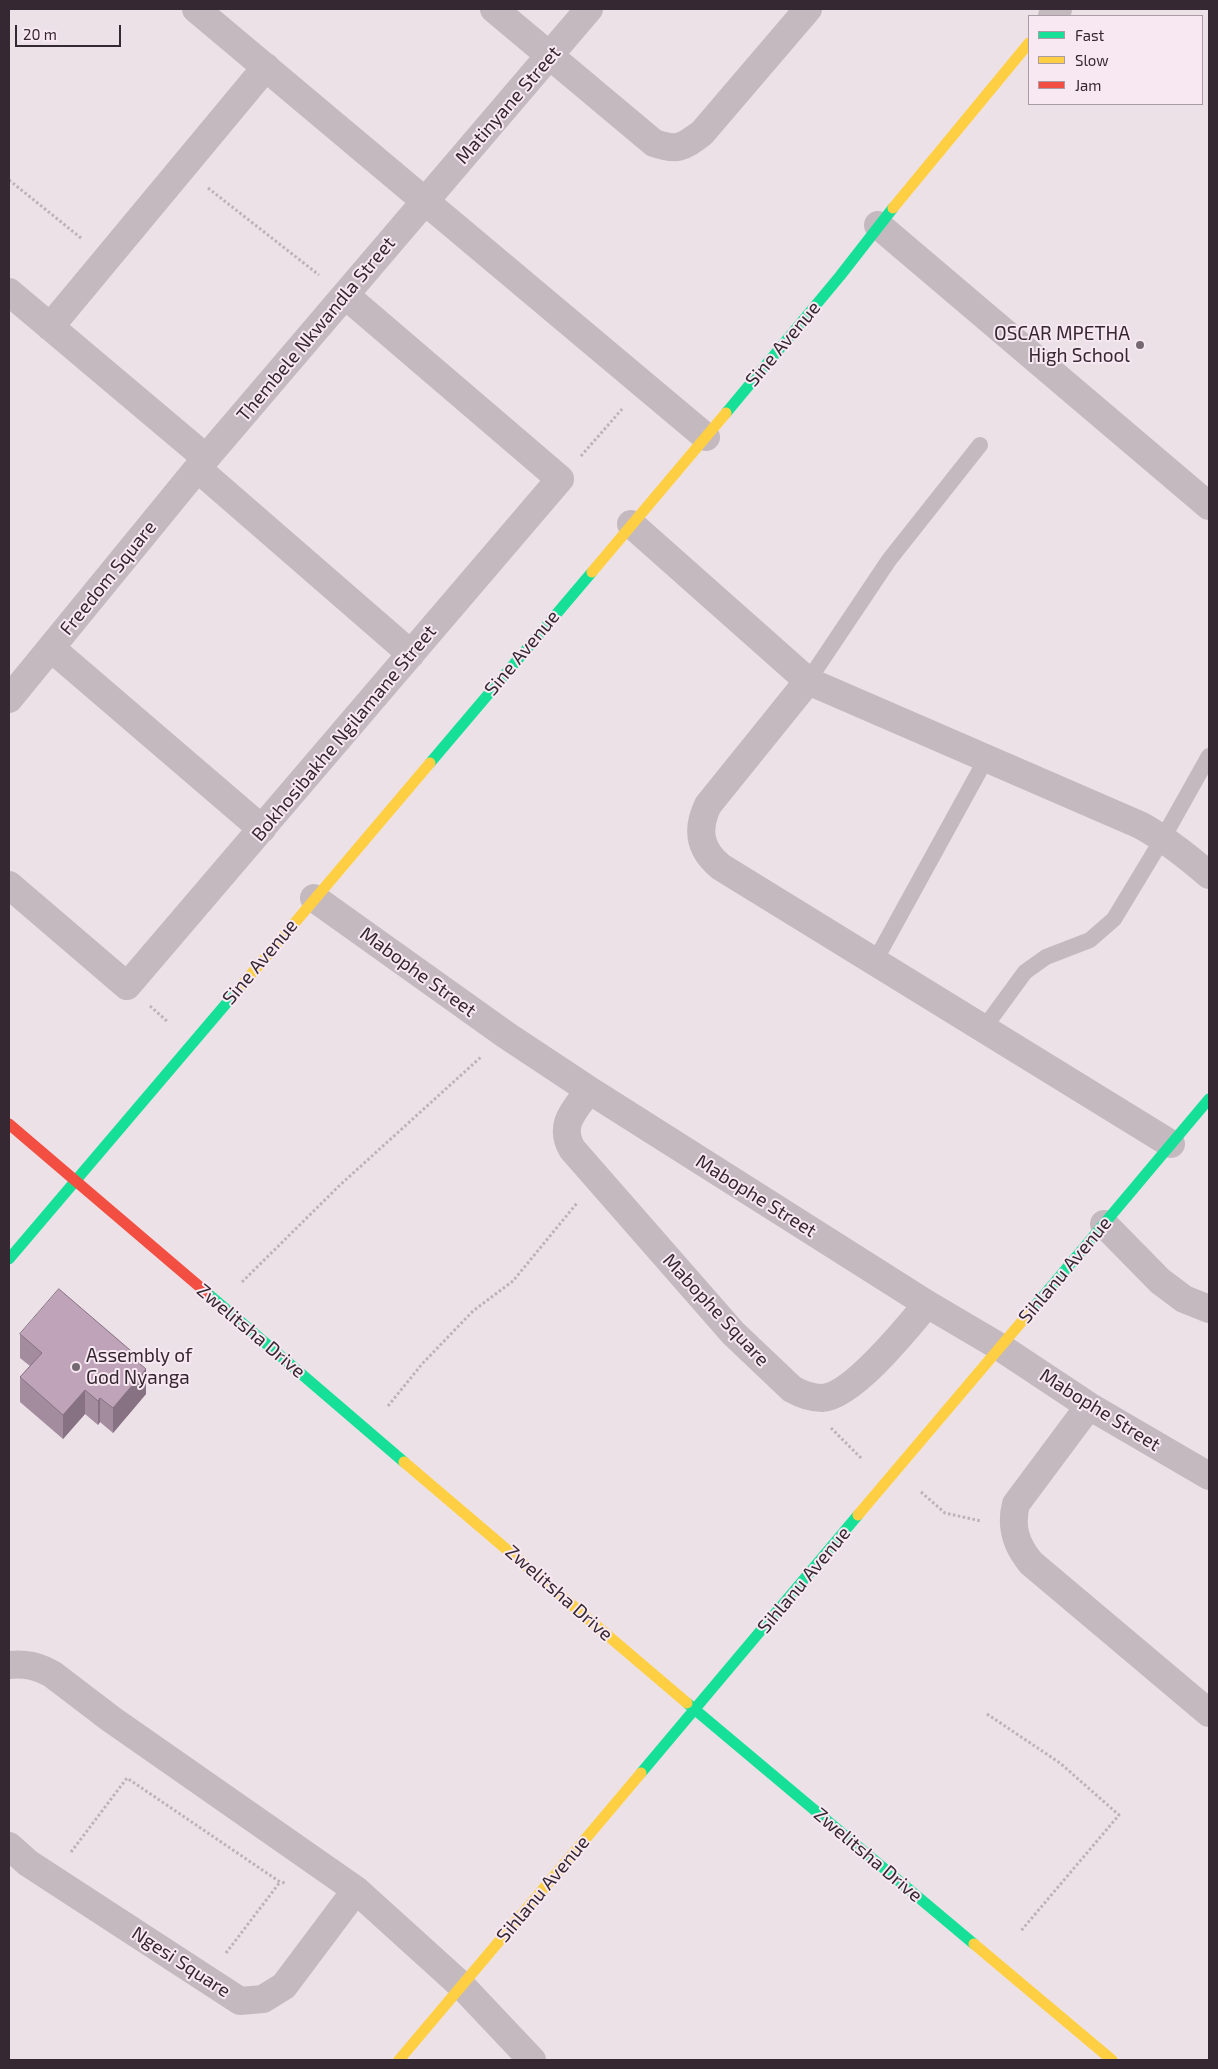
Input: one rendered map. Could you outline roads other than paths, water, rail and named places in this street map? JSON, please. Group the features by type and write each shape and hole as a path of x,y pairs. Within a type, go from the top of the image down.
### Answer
{"street":[{"path":"196,9 706,436"},
{"path":"494,9 654,143 670,149 686,145 702,133 808,9"},
{"name":"Matinyane Street","path":"426,200 589,9"},
{"name":"Sine Avenue","path":"9,1259 706,436 840,276 878,225 1028,44"},
{"path":"50,327 266,67"},
{"name":"Thembele Nkwandla Street","path":"202,463 426,200"},
{"path":"878,225 1209,506"},
{"path":"9,292 202,463 411,654"},
{"name":"Bokhosibakhe Ngilamane Street","path":"9,885 127,986 560,479 345,296"},
{"name":"Freedom Square","path":"9,699 202,463"},
{"path":"631,524 808,681 1140,825 1183,852 1209,875"},
{"path":"51,648 262,829"},
{"path":"808,681 708,805 700,827 701,839 705,850 712,860 1171,1144"},
{"name":"Mabophe Street","path":"314,898 506,1035 589,1090 927,1304 1000,1347 1089,1406 1209,1476"},
{"name":"Mabophe Square","path":"589,1090 569,1119 565,1130 567,1140 572,1149 733,1333 792,1389 821,1398 830,1396 844,1388 866,1372 927,1304"},
{"name":"Sihlanu Avenue","path":"399,2060 1209,1099"},
{"name":"Zwelitsha Drive","path":"9,1124 695,1710 1112,2060"},
{"path":"1104,1224 1160,1281 1184,1299 1209,1309"},
{"path":"1089,1406 1016,1504 1013,1517 1017,1544 1031,1563 1209,1713"},
{"path":"9,1665 23,1663 42,1668 52,1674 111,1719 356,1890 462,1986 532,2060"},
{"name":"Ngesi Square","path":"18,1854 240,2001 263,1999 284,1986 356,1890"}],"lane":[{"path":"808,681 889,560 980,445"},
{"path":"984,1028 1025,972 1046,957 1090,940 1114,919 1163,838 1209,756"},
{"path":"875,961 986,759"}],"place":[{"name":"OSCAR MPETHA High School","path":"1140,345"},
{"name":"Assembly of God Nyanga","path":"76,1367"}]}
